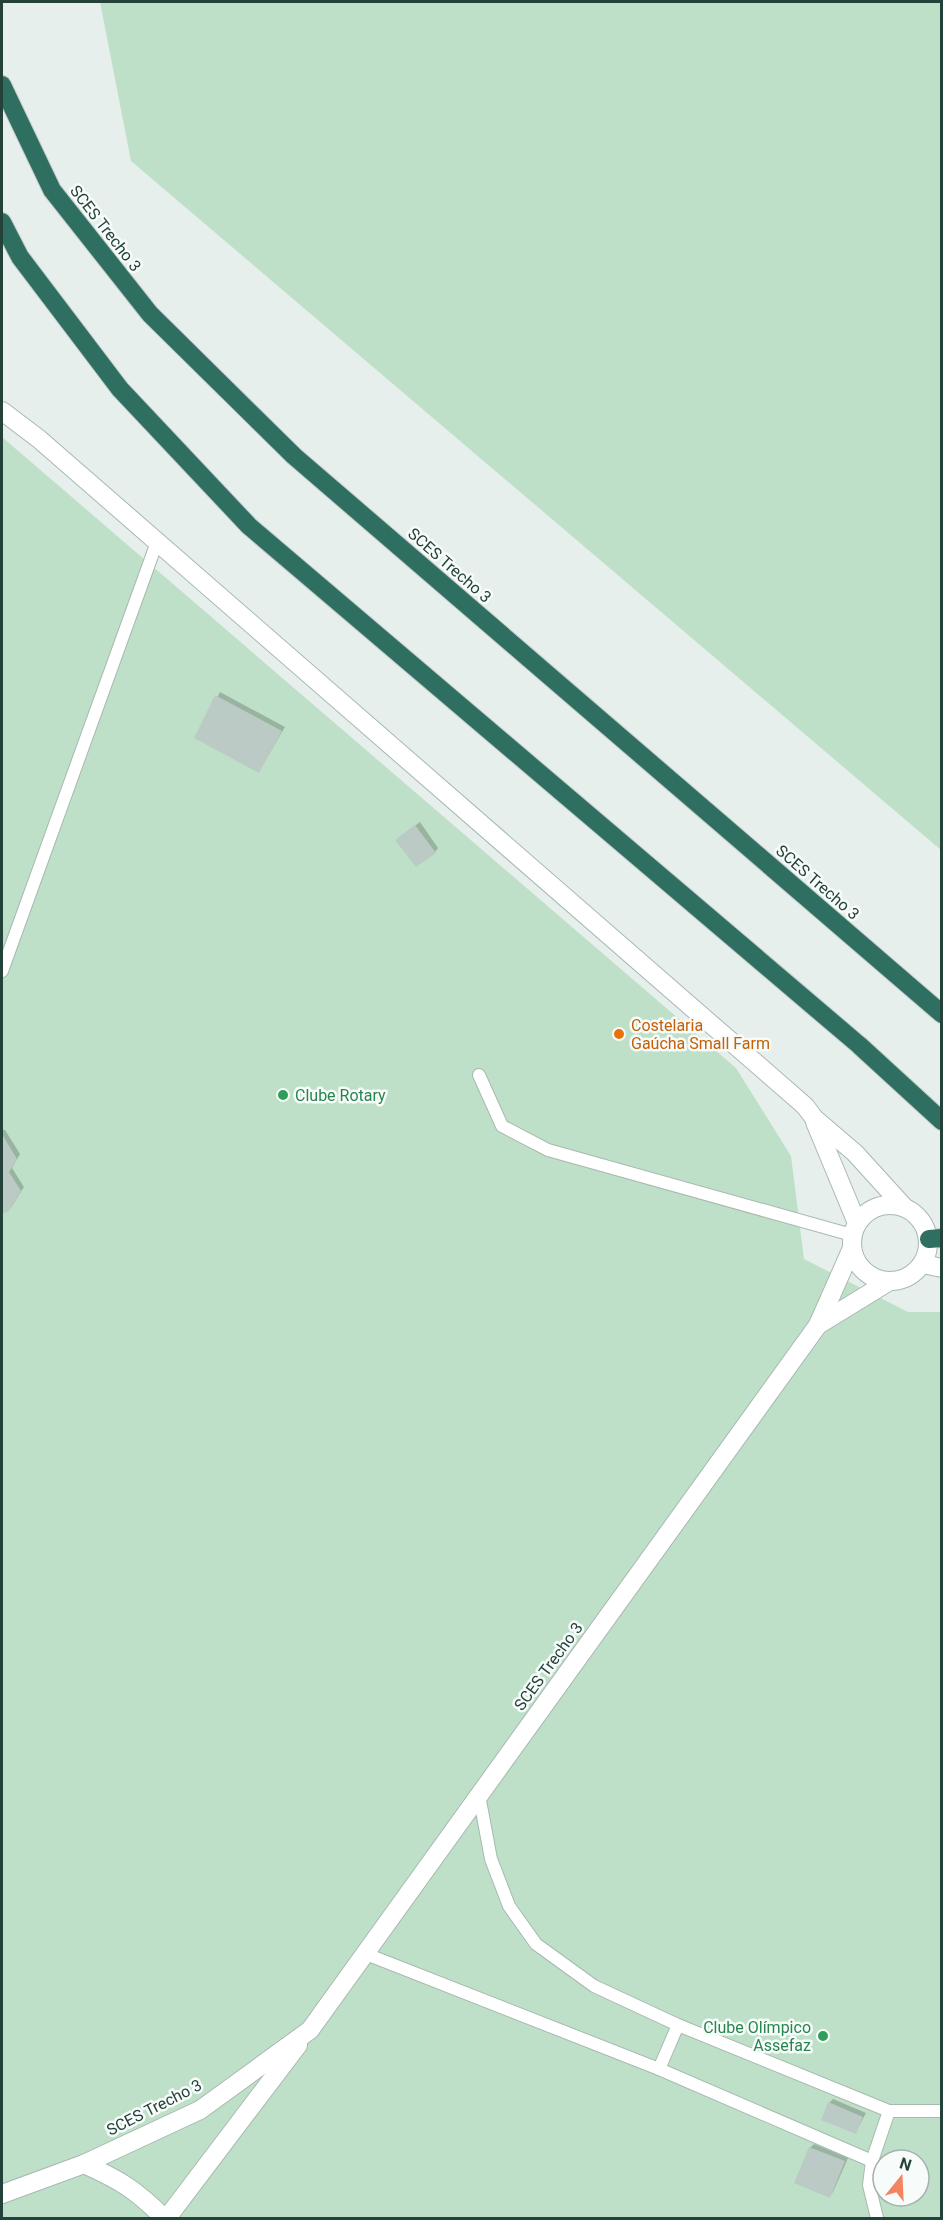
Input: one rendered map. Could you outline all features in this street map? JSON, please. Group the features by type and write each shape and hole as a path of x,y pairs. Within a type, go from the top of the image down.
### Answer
{"highway":[{"name":"SCES Trecho 3","path":"2,86 52,190 150,314 294,456 942,1014"},
{"path":"2,222 20,257 120,389 249,526 850,1037 942,1121"}],"street":[{"path":"2,411 39,439 805,1106 814,1118 855,1153 905,1208 916,1215 935,1238 923,1264 914,1274 902,1280 888,1282 875,1279 864,1272 856,1261 854,1235 814,1118"},
{"path":"854,1235 867,1213 878,1207 892,1205 905,1208"},
{"name":"SCES Trecho 3","path":"165,2218 366,1954 818,1325 854,1235"},
{"path":"923,1264 942,1268"},
{"name":"SCES Trecho 3","path":"818,1325 888,1282"},
{"name":"SCES Trecho 3","path":"2,2194 84,2164 200,2110 310,2030"},
{"path":"84,2164 116,2178 165,2218"}],"lane":[{"path":"2,971 157,542"},
{"path":"479,1075 502,1126 548,1150 854,1235"},
{"path":"479,1795 491,1859 509,1906 536,1944 594,1986 678,2025 889,2111 942,2111"},
{"path":"366,1954 658,2069 871,2161"},
{"path":"658,2069 678,2025"},
{"path":"876,2148 889,2111"},
{"path":"871,2169 869,2185 871,2193"}],"green space":[{"path":"100,2 941,2 941,850 131,161"},
{"path":"2,437 736,1068 791,1156 804,1259 908,1312 942,1312 941,2218 2,2218"}],"building":[{"path":"215,695 282,731 259,773 194,738"},
{"path":"415,825 436,853 416,867 395,840"},
{"path":"2,1134 17,1159 9,1172 21,1191 8,1212 2,1213"},
{"path":"828,2102 863,2117 856,2134 821,2120"},
{"path":"809,2147 845,2161 830,2198 794,2183"}],"place":[{"name":"Costelaria Gaúcha Small Farm","path":"619,1034"},
{"name":"Clube Rotary","path":"283,1095"},
{"name":"Clube Olímpico Assefaz","path":"823,2036"}]}
